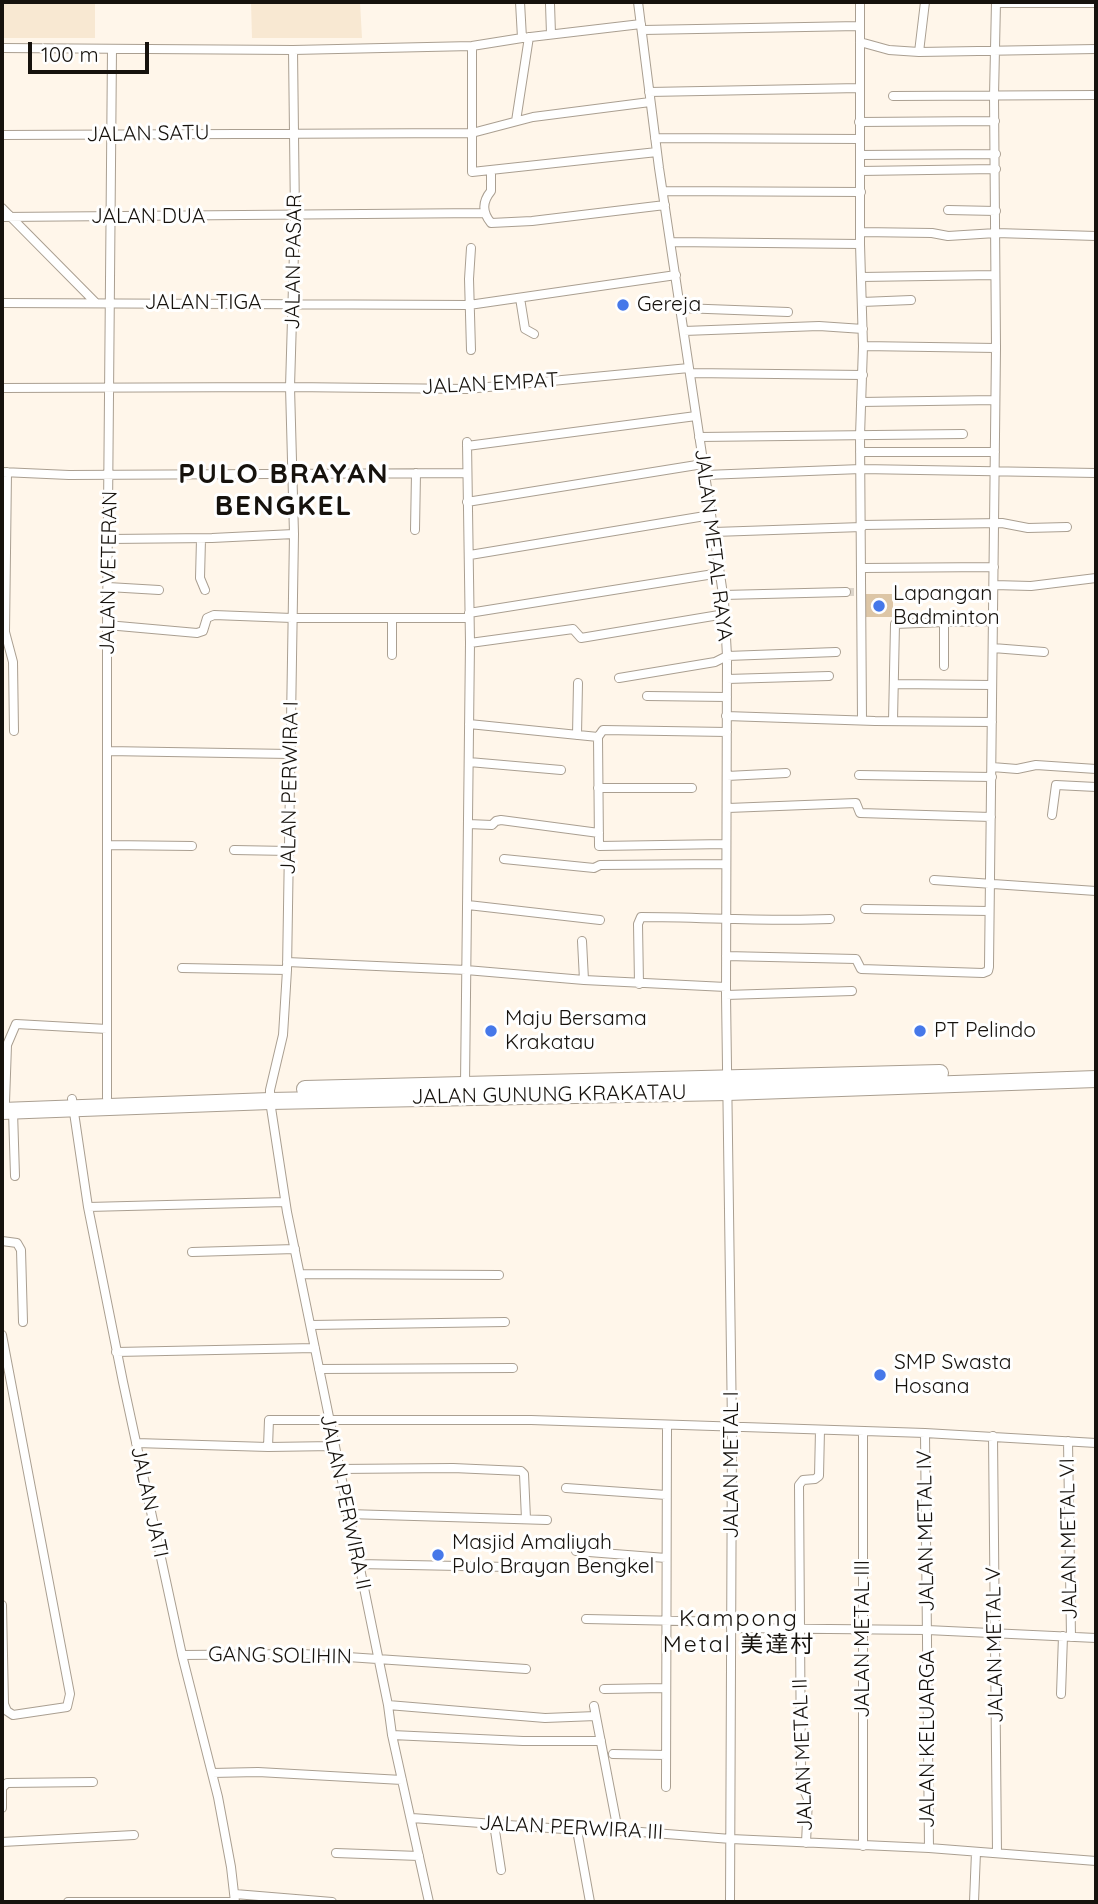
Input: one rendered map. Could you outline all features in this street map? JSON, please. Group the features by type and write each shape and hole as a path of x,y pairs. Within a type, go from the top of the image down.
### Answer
{"highway":[{"name":"JALAN GUNUNG KRAKATAU","path":"5,1107 465,1084 727,1085 1096,1070"},
{"name":"JALAN GUNUNG KRAKATAU","path":"73,1105 107,1098 1096,1079"}],"street":[{"path":"516,121 525,37 520,2"},
{"name":"JALAN METAL RAYA","path":"638,2 657,152 723,595 727,656 727,1085"},
{"path":"860,2 862,720"},
{"path":"919,52 925,2"},
{"path":"726,956 856,959 861,969 985,972 989,967 996,348 996,3 1096,3"},
{"path":"550,4 551,34"},
{"path":"2,48 293,50 472,47 525,37 642,27 859,26"},
{"path":"860,42 889,50 919,52 1096,49"},
{"path":"472,47 472,172 657,152"},
{"name":"JALAN VETERAN","path":"107,1098 107,625 112,49"},
{"name":"JALAN PASAR","path":"293,50 295,217 290,387 293,473"},
{"path":"649,92 860,88"},
{"path":"893,96 1096,95"},
{"name":"JALAN SATU","path":"2,135 472,133 533,117 650,102"},
{"path":"859,122 995,121"},
{"path":"655,138 860,139"},
{"path":"860,155 996,154"},
{"path":"860,171 996,169"},
{"path":"484,214 484,202 491,191 491,172"},
{"path":"663,191 861,192"},
{"name":"JALAN DUA","path":"7,217 484,214 492,223 532,221 665,205"},
{"path":"2,208 7,217 95,302"},
{"path":"948,210 996,211"},
{"path":"860,232 932,233 948,236 996,233 1096,236"},
{"path":"671,242 860,244"},
{"path":"471,248 471,350"},
{"name":"JALAN TIGA","path":"2,303 469,305 676,275"},
{"path":"861,277 995,275"},
{"path":"520,298 525,329 534,334"},
{"path":"862,302 911,300"},
{"path":"681,308 788,312"},
{"path":"765,312 766,328"},
{"path":"684,331 820,326 863,329"},
{"path":"863,346 996,348"},
{"name":"JALAN EMPAT","path":"2,388 467,389 689,371 863,375"},
{"path":"861,402 995,400"},
{"path":"465,1084 470,643 467,444 696,416"},
{"path":"699,437 963,434"},
{"path":"860,452 995,452"},
{"path":"467,502 703,464"},
{"path":"705,475 861,469 1096,473"},
{"path":"14,731 13,662 6,649 5,632 4,472 467,473"},
{"name":"JALAN PERWIRA I","path":"270,1095 283,1035 287,966 293,473"},
{"path":"415,530 416,473"},
{"path":"470,555 711,515"},
{"path":"714,533 862,526 1009,524 1028,528 1066,527"},
{"path":"109,539 294,534"},
{"path":"201,538 200,578 205,590"},
{"path":"863,568 994,567"},
{"path":"107,625 197,633 203,631 207,618 211,615 292,618 469,616 720,573"},
{"path":"994,585 1031,586 1096,578"},
{"path":"108,587 159,590"},
{"path":"723,595 846,592"},
{"path":"470,643 573,629 581,638 724,614"},
{"path":"392,618 392,655"},
{"path":"893,721 895,624 993,621"},
{"path":"944,622 944,666"},
{"path":"993,648 1044,652"},
{"path":"619,678 715,662 727,656 836,652"},
{"path":"727,679 829,676"},
{"path":"577,735 578,683"},
{"path":"894,684 992,685"},
{"path":"647,696 727,698"},
{"path":"726,716 992,722"},
{"path":"469,724 598,737"},
{"path":"726,844 599,846 598,737 603,730 727,733"},
{"path":"107,751 290,754"},
{"path":"468,762 561,770"},
{"path":"992,767 1017,769 1037,765 1096,769"},
{"path":"727,776 786,773"},
{"path":"859,775 992,777"},
{"path":"1052,815 1056,785 1096,787"},
{"path":"598,788 692,788"},
{"path":"728,808 856,803 860,813 991,817"},
{"path":"468,824 492,825 501,820 599,833"},
{"path":"107,845 192,846"},
{"path":"234,850 289,850"},
{"path":"504,859 594,868 600,865 662,863 725,864"},
{"path":"934,880 1096,891"},
{"path":"468,905 600,920"},
{"path":"865,909 989,911"},
{"path":"639,984 638,922 641,917 726,917 792,921 830,919"},
{"path":"582,941 584,980"},
{"path":"182,968 287,966 466,970 726,991 852,991"},
{"path":"15,1176 5,1107 7,1045 16,1024 107,1029"},
{"name":"JALAN METAL I","path":"727,1085 732,1427 731,1839"},
{"name":"JALAN PERWIRA II","path":"270,1095 285,1202 378,1658 391,1735 429,1902"},
{"name":"JALAN JATI","path":"73,1105 88,1207 117,1352 182,1655 212,1773 232,1867 235,1900"},
{"path":"88,1207 285,1202"},
{"path":"2,1241 14,1241 21,1250 23,1322"},
{"path":"191,1252 295,1249"},
{"path":"301,1274 499,1275"},
{"path":"311,1325 505,1322"},
{"path":"2,1335 70,1694 71,1701 67,1707 13,1715 7,1711 4,1704 2,1605"},
{"path":"117,1352 315,1348"},
{"path":"319,1369 513,1368"},
{"path":"268,1447 269,1420 534,1420 925,1433 1096,1443"},
{"path":"666,1787 667,1425"},
{"name":"JALAN METAL II","path":"806,1843 808,1799 800,1770 799,1485 803,1479 815,1479 820,1474 820,1430"},
{"name":"JALAN METAL III","path":"863,1432 863,1846"},
{"name":"JALAN METAL IV","path":"925,1433 927,1630"},
{"name":"JALAN METAL V","path":"993,1436 997,1853"},
{"name":"JALAN METAL VI","path":"1061,1694 1067,1637 1068,1441"},
{"path":"136,1443 334,1446"},
{"path":"338,1469 453,1468 521,1471 524,1474 526,1519"},
{"path":"566,1488 666,1495"},
{"path":"348,1514 547,1520"},
{"path":"576,1551 666,1558"},
{"path":"358,1564 561,1568"},
{"path":"586,1619 667,1620 800,1628 995,1632 1096,1638"},
{"name":"JALAN KELUARGA","path":"927,1630 929,1848"},
{"name":"GANG SOLIHIN","path":"182,1655 303,1654 526,1669"},
{"path":"604,1689 666,1688"},
{"path":"387,1705 545,1718 596,1716"},
{"path":"594,1706 622,1831"},
{"path":"391,1735 523,1741 601,1741"},
{"path":"613,1754 666,1755"},
{"path":"212,1773 258,1772 402,1780"},
{"path":"2,1808 2,1788 7,1783 93,1782"},
{"name":"JALAN PERWIRA III","path":"412,1818 731,1839 929,1848 1096,1861"},
{"path":"494,1824 501,1870"},
{"path":"577,1830 590,1902"},
{"path":"2,1842 134,1835"},
{"path":"730,1902 731,1839"},
{"path":"974,1902 976,1852"},
{"path":"336,1853 419,1856"},
{"path":"68,1902 332,1902"}],"shaded area":[{"path":"2,2 95,2 95,38 2,38"},
{"path":"251,2 360,2 362,38 252,38"},
{"name":"Lapangan Badminton","path":"865,594 893,594 893,617 865,617"}],"tunnel":[{"path":"846,592 859,592"}],"place":[{"name":"Gereja","path":"623,305"},
{"name":"Lapangan Badminton","path":"879,606"},
{"name":"Maju Bersama Krakatau","path":"491,1031"},
{"name":"PT Pelindo","path":"920,1031"},
{"name":"SMP Swasta Hosana","path":"880,1375"},
{"name":"Masjid Amaliyah Pulo Brayan Bengkel","path":"438,1555"}],"district":[{"name":"PULO BRAYAN BENGKEL","path":"284,491"},
{"name":"Kampong Metal 美達村","path":"739,1632"}]}
